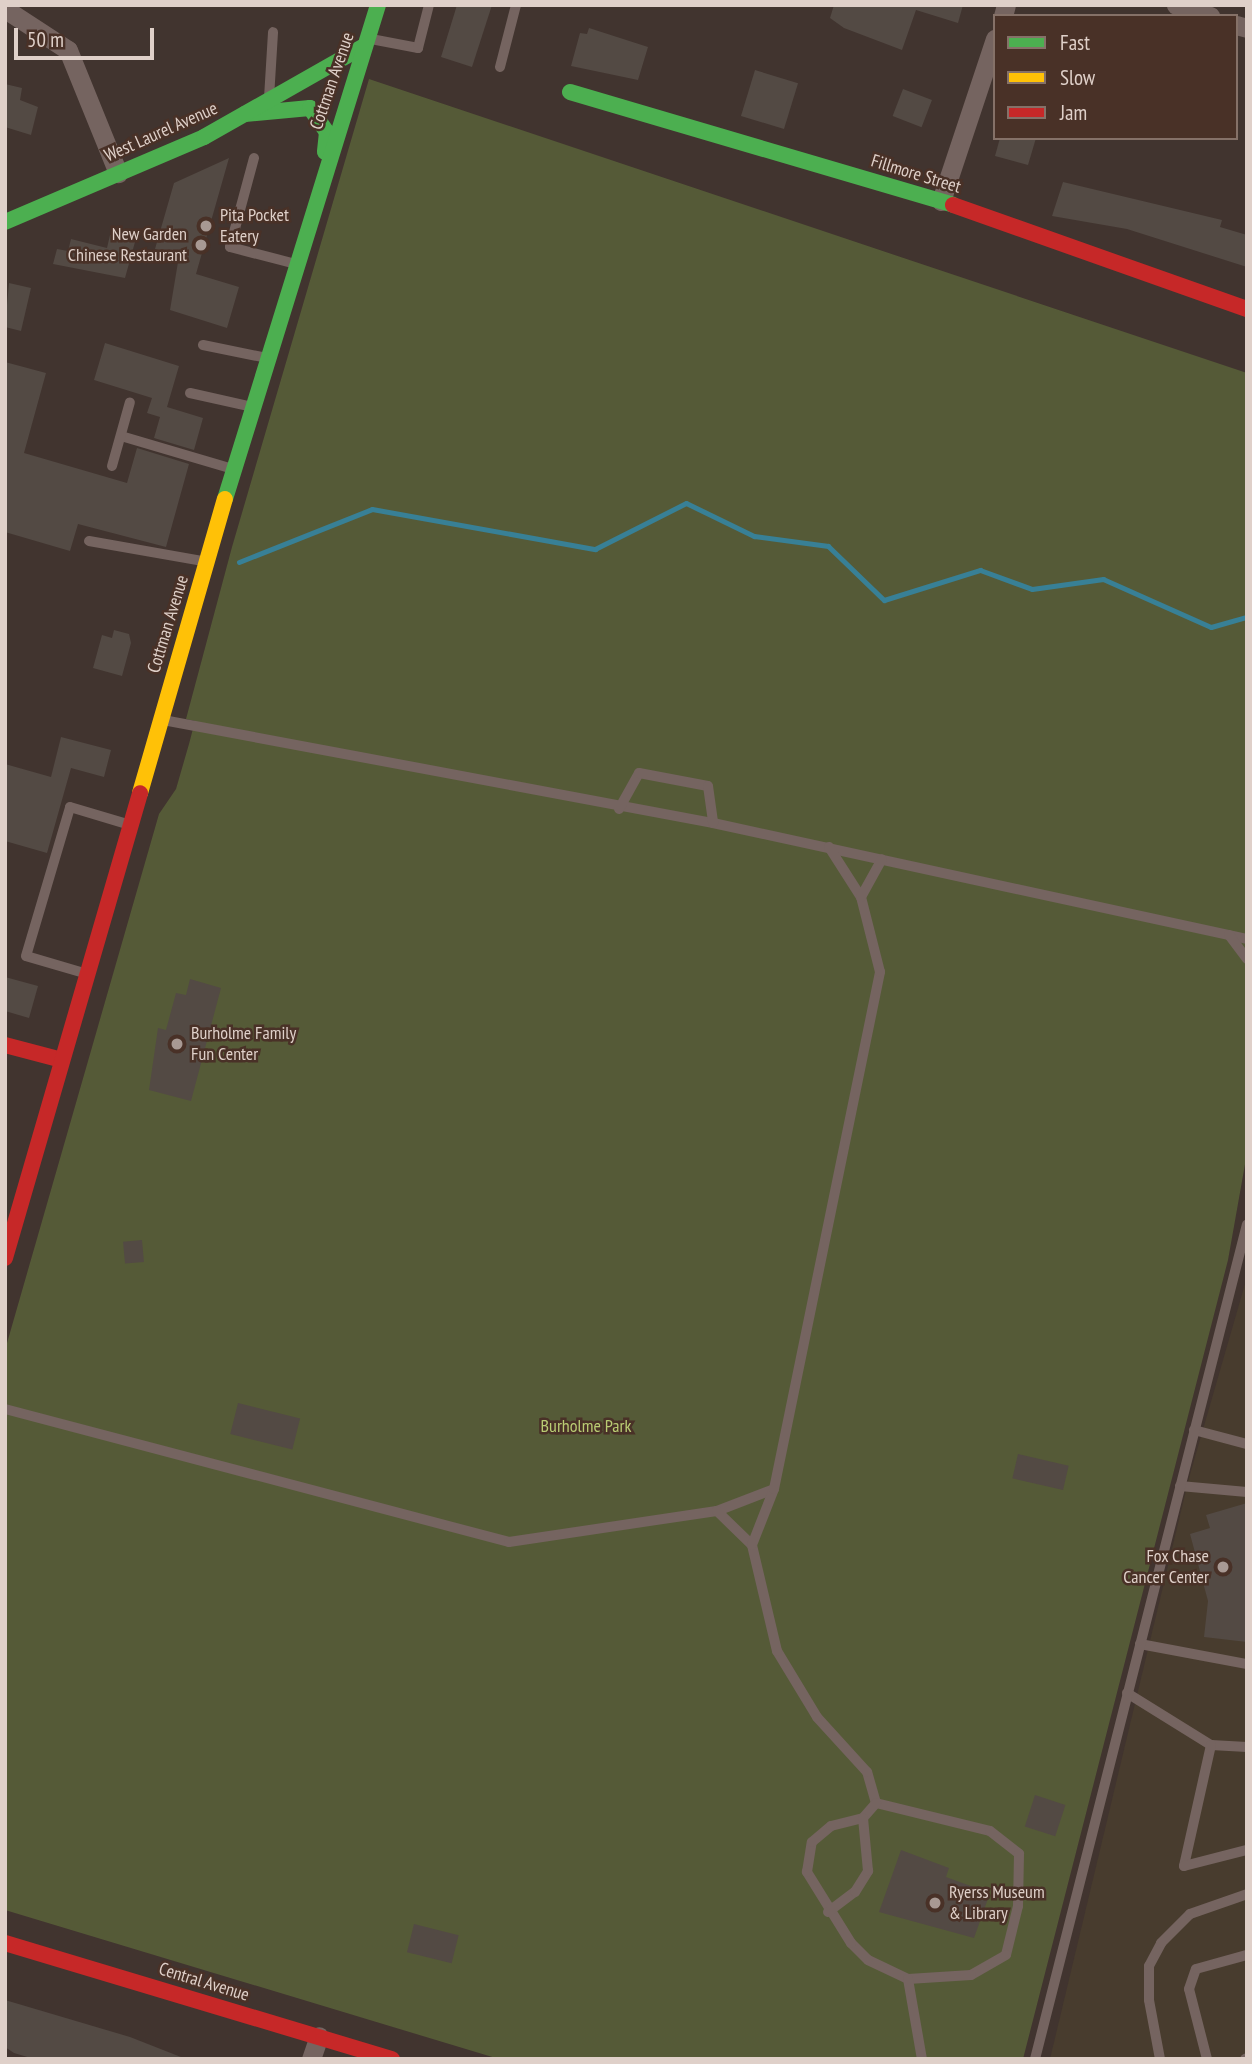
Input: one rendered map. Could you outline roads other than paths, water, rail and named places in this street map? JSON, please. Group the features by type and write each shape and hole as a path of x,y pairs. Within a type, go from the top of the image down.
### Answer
{"main road":[{"name":"Cottman Avenue","path":"5,1258 131,825 159,719 266,358 324,166 378,5"},
{"name":"West Laurel Avenue","path":"5,222 246,114 366,42"},
{"name":"Fillmore Street","path":"570,92 941,201 1247,309"},
{"path":"246,114 310,108 327,132 324,166"},
{"path":"5,1045 62,1060"},
{"name":"Central Avenue","path":"5,1943 392,2059"}],"street":[{"path":"1176,5 1204,14"},
{"path":"5,9 68,50 118,173"},
{"path":"941,201 993,45"},
{"path":"311,2059 319,2036"}],"lane":[{"path":"366,42 418,48 429,5"},
{"path":"500,67 516,5"},
{"path":"269,99 273,32"},
{"path":"254,158 230,247 295,264"},
{"path":"203,345 266,358"},
{"path":"190,393 252,407"},
{"path":"112,466 130,402"},
{"path":"121,436 234,469"},
{"path":"89,541 207,562"},
{"path":"159,719 619,809 713,823 1247,939"},
{"path":"619,809 639,773 708,786 713,823"},
{"path":"87,974 26,956 70,807 131,825"},
{"path":"752,1545 774,1489 880,972 861,897 829,847"},
{"path":"861,897 882,859"},
{"path":"1229,936 1247,959"},
{"path":"1035,2059 1247,1224"},
{"path":"5,1409 509,1542 717,1511 774,1489"},
{"path":"1194,1430 1247,1444"},
{"path":"1180,1486 1247,1492"},
{"path":"717,1511 752,1545 777,1651 817,1717 867,1772 876,1802"},
{"path":"1140,1644 1247,1664"},
{"path":"1127,1693 1211,1745 1247,1747"},
{"path":"1211,1745 1184,1867 1247,1850"},
{"path":"876,1802 990,1831 1019,1854 1018,1906 1006,1955 971,1975 908,1979 868,1960 828,1912 807,1872 812,1842 831,1826 863,1818 876,1802"},
{"path":"828,1912 855,1892 868,1871 863,1818"},
{"path":"1160,2059 1149,2000 1149,1966 1161,1943 1190,1914 1247,1894"},
{"path":"1207,2059 1189,1989 1196,1969 1247,1955"},
{"path":"908,1979 922,2059"}],"waterway":[{"path":"239,562 372,509 595,549 686,503 754,536 828,546 884,600 980,570 1032,589 1103,579 1211,627 1247,617"}],"place":[{"name":"Pita Pocket Eatery","path":"206,226"},
{"name":"New Garden Chinese Restaurant","path":"201,245"},
{"name":"Burholme Family Fun Center","path":"177,1044"},
{"name":"Fox Chase Cancer Center","path":"1223,1567"},
{"name":"Ryerss Museum & Library","path":"935,1903"}],"park label":[{"name":"Burholme Park","path":"586,1426"}]}
